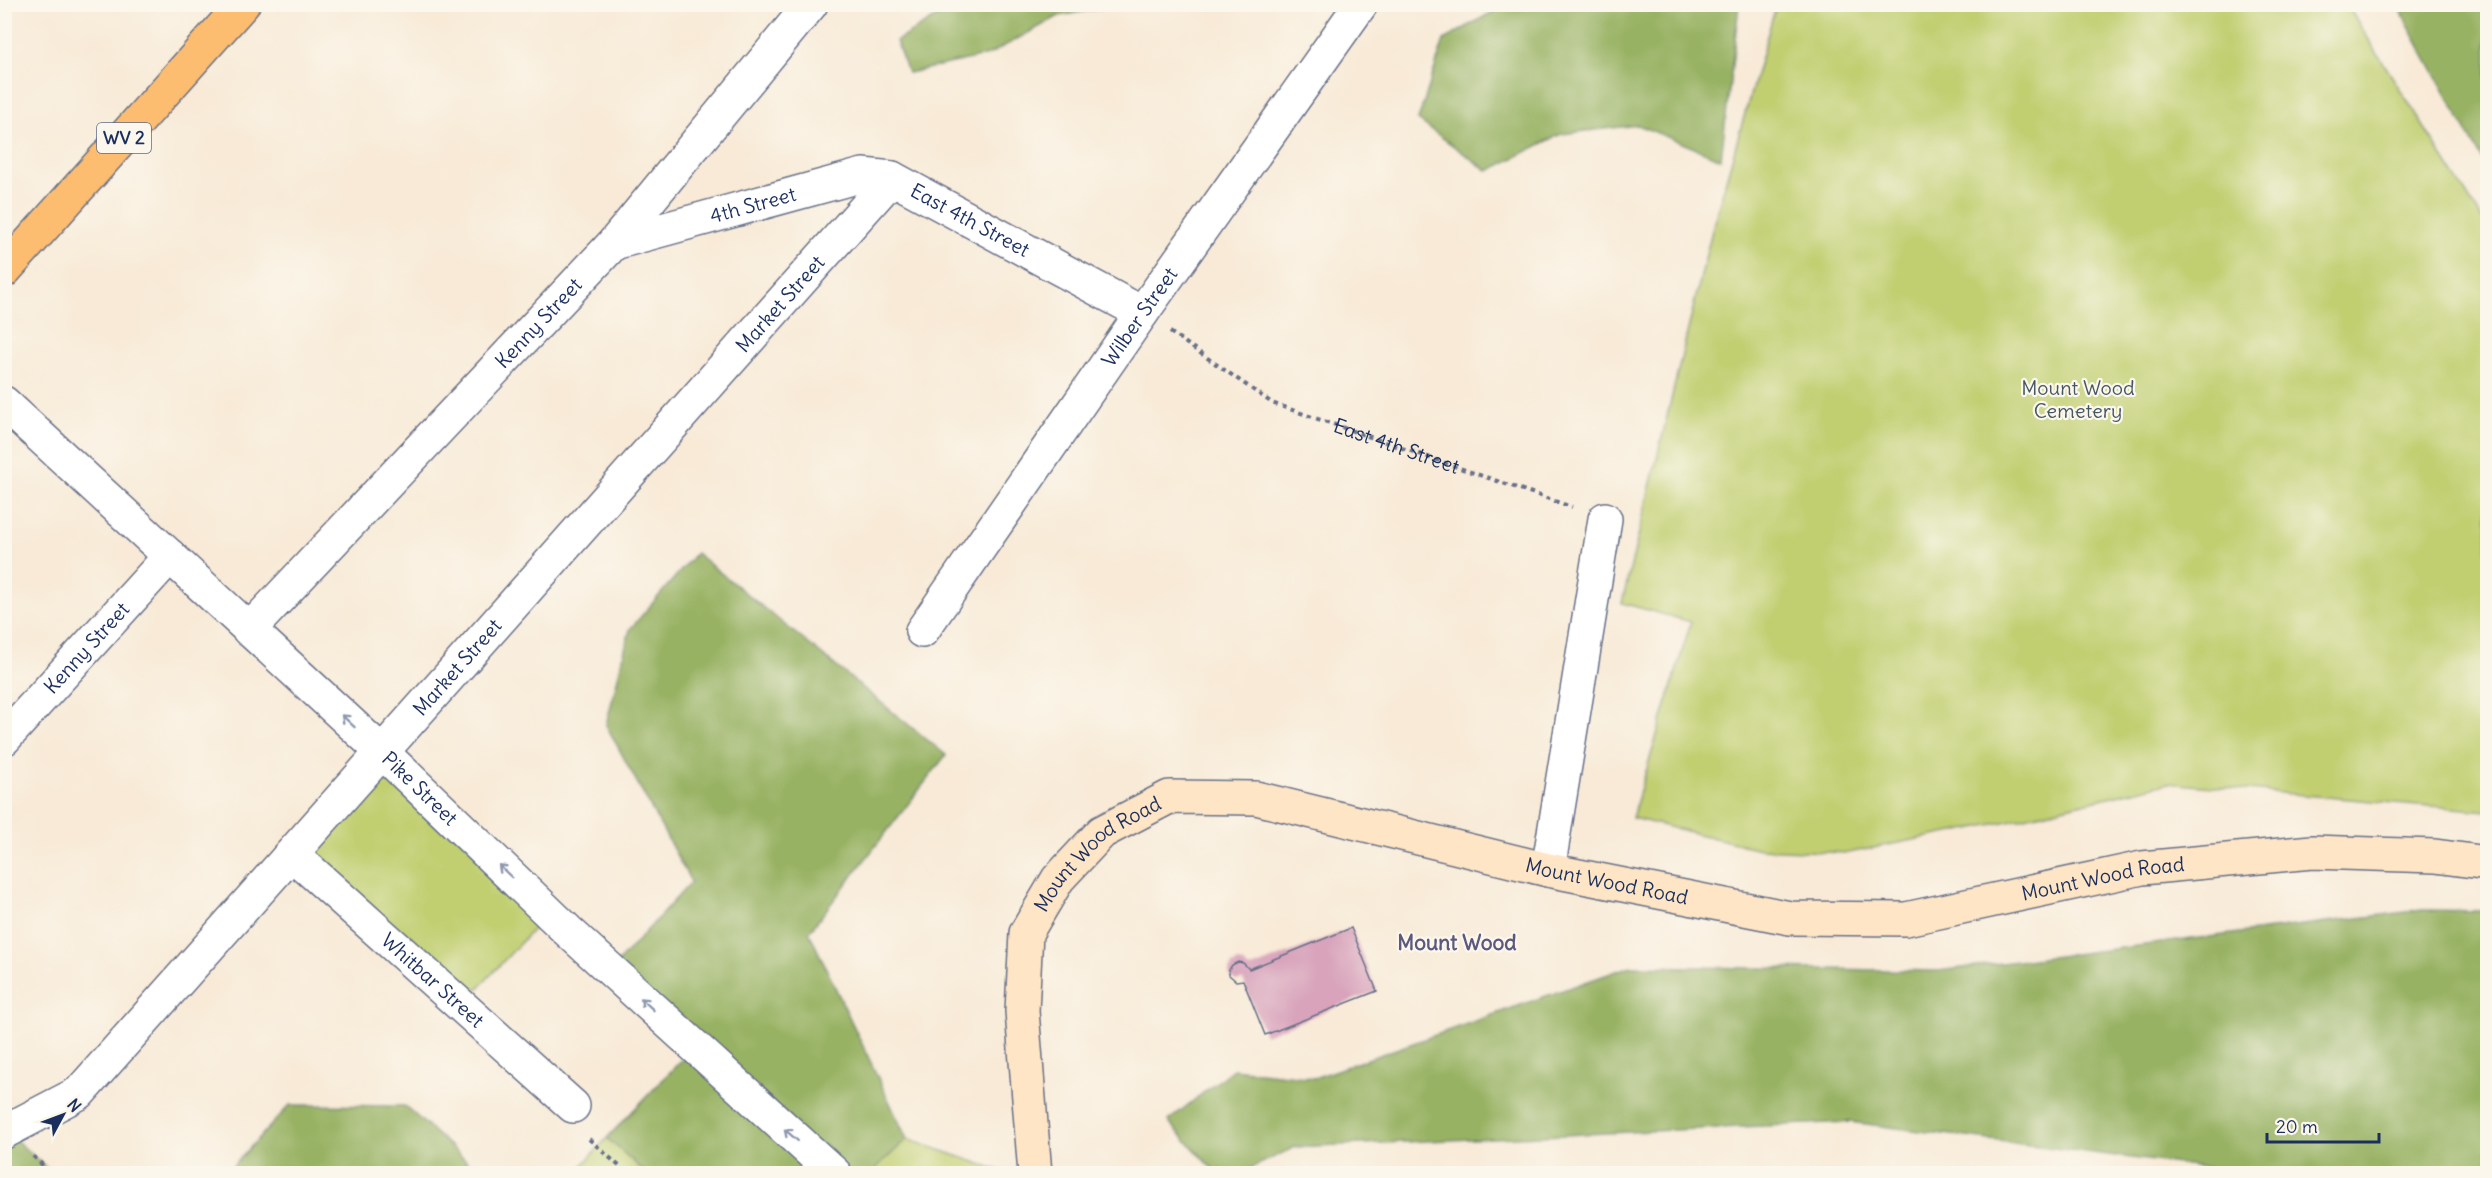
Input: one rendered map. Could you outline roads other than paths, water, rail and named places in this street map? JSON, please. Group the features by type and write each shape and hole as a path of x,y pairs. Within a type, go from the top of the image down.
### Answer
{"main road":[{"name":"WV 2","path":"4,271 243,4"}],"street":[{"name":"Kenny Street","path":"249,630 614,243 811,4"},
{"name":"Wilber Street","path":"922,631 1142,313 1361,4"},
{"name":"4th Street","path":"614,243 863,175 892,178"},
{"name":"East 4th Street","path":"892,178 1142,313"},
{"name":"Market Street","path":"5,1131 79,1093 892,178"},
{"name":"Pike Street","path":"4,403 382,752 568,931 835,1173"},
{"path":"1548,870 1605,519"},
{"name":"Kenny Street","path":"4,739 170,556"},
{"name":"Mount Wood Road","path":"1035,1173 1022,1011 1026,933 1058,879 1102,832 1169,797 1256,798 1548,870 1790,918 1906,918 2142,868 2301,853 2435,856 2487,863"},
{"name":"Whitbar Street","path":"292,854 577,1119"}],"district":[{"name":"Mount Wood","path":"1457,943"}],"park label":[{"name":"Mount Wood Cemetery","path":"2078,400"}]}
